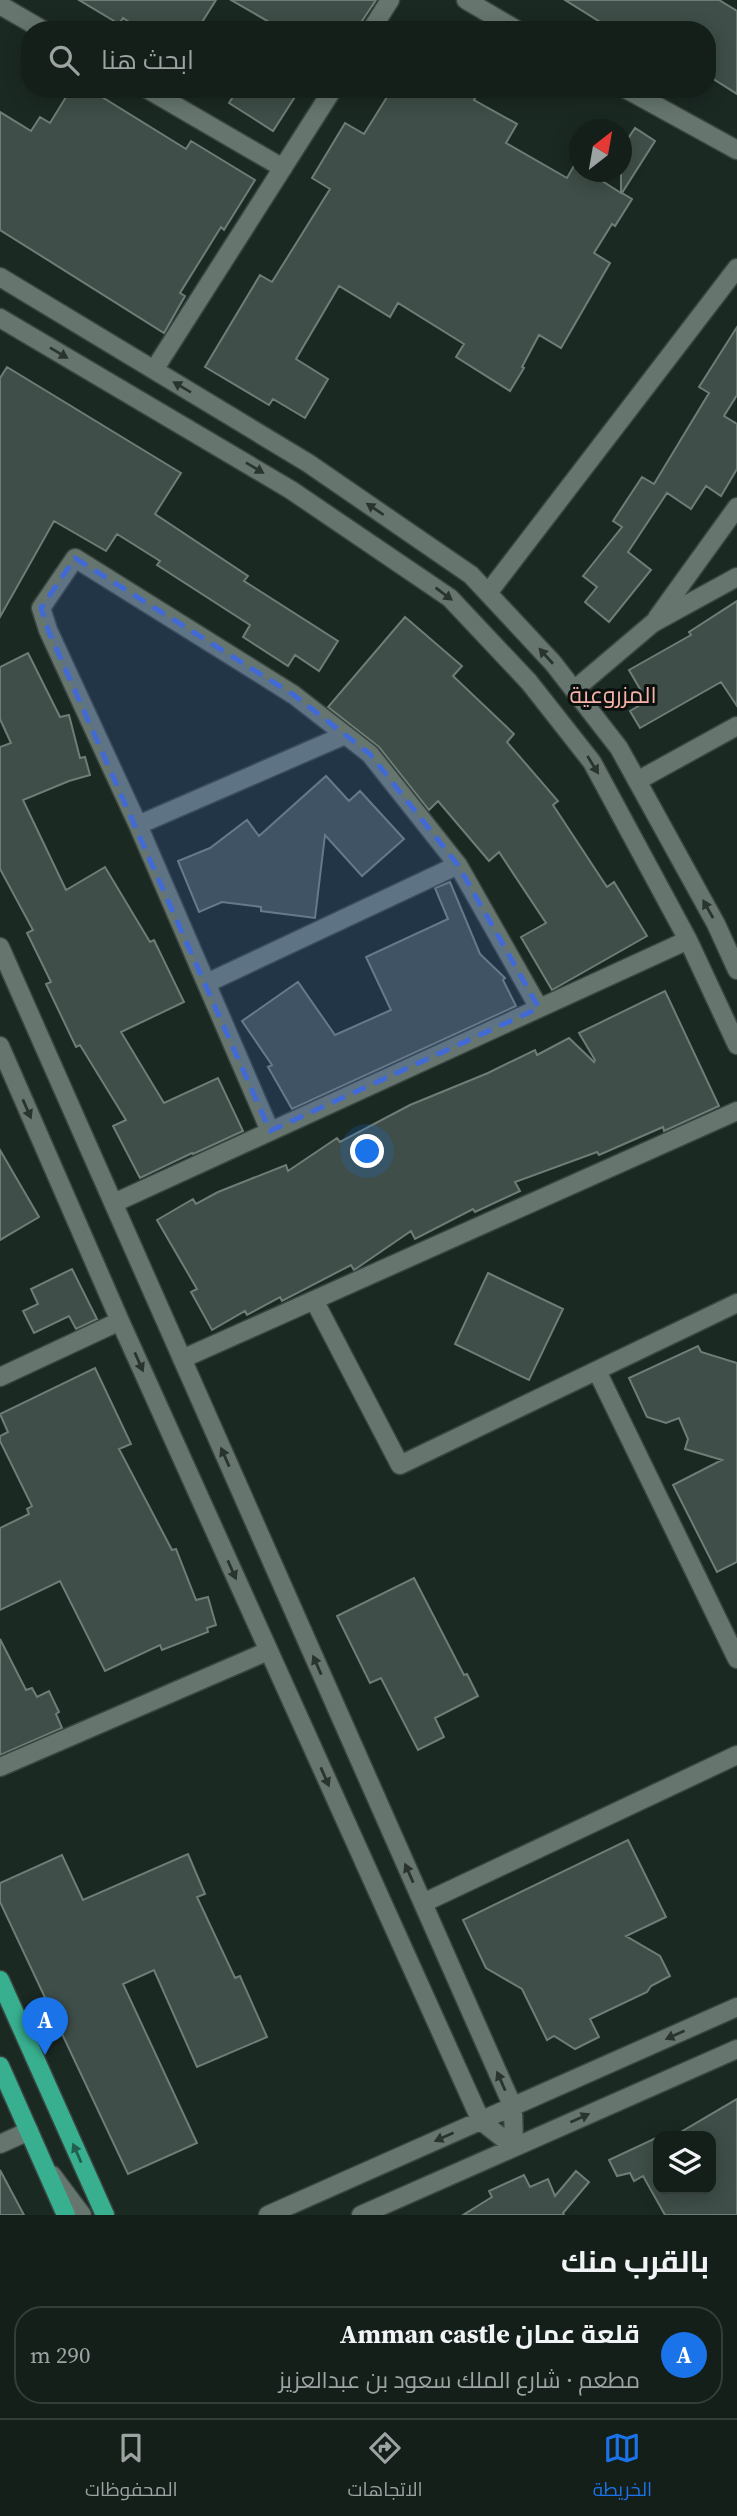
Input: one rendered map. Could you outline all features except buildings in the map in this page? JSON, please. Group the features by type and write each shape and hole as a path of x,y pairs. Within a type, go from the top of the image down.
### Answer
{"main road":[{"path":"0,1980 104,2215"},
{"path":"0,2066 65,2215"}],"street":[{"path":"377,21 390,0"},
{"path":"466,0 502,21"},
{"path":"0,5 28,21"},
{"path":"162,98 283,168"},
{"path":"154,370 327,98"},
{"path":"642,98 737,150"},
{"path":"488,593 729,295 737,268"},
{"path":"0,277 307,463 471,575 553,663 619,748 716,924 737,970"},
{"path":"0,318 291,489 450,598 528,682 592,762 688,940 737,1045"},
{"path":"653,623 737,507"},
{"path":"271,1132 138,825 48,630 41,608 75,558 294,695 370,754 458,865 539,1008"},
{"path":"574,690 653,623 737,577"},
{"path":"636,780 737,726"},
{"path":"138,825 345,735"},
{"path":"206,984 458,865"},
{"path":"114,1203 688,940"},
{"path":"0,947 513,2107 514,2147"},
{"path":"0,1046 120,1321 481,2121 514,2147"},
{"path":"182,1359 737,1111"},
{"path":"314,1300 400,1465 737,1303"},
{"path":"0,1377 120,1321"},
{"path":"597,1371 737,1659"},
{"path":"0,1767 268,1651"},
{"path":"423,1903 737,1755"},
{"path":"268,2215 737,2007"},
{"path":"361,2215 737,2049"},
{"path":"0,2144 29,2131"},
{"path":"43,2164 82,2215"}],"highlighted area":[{"path":"75,558 294,695 370,754 458,865 539,1008 270,1131 48,630 41,608"}],"place":[{"name":"قلعة عمان Amman castle","path":"45,2055"}],"district":[{"name":"المزروعية","path":"613,695"}]}
